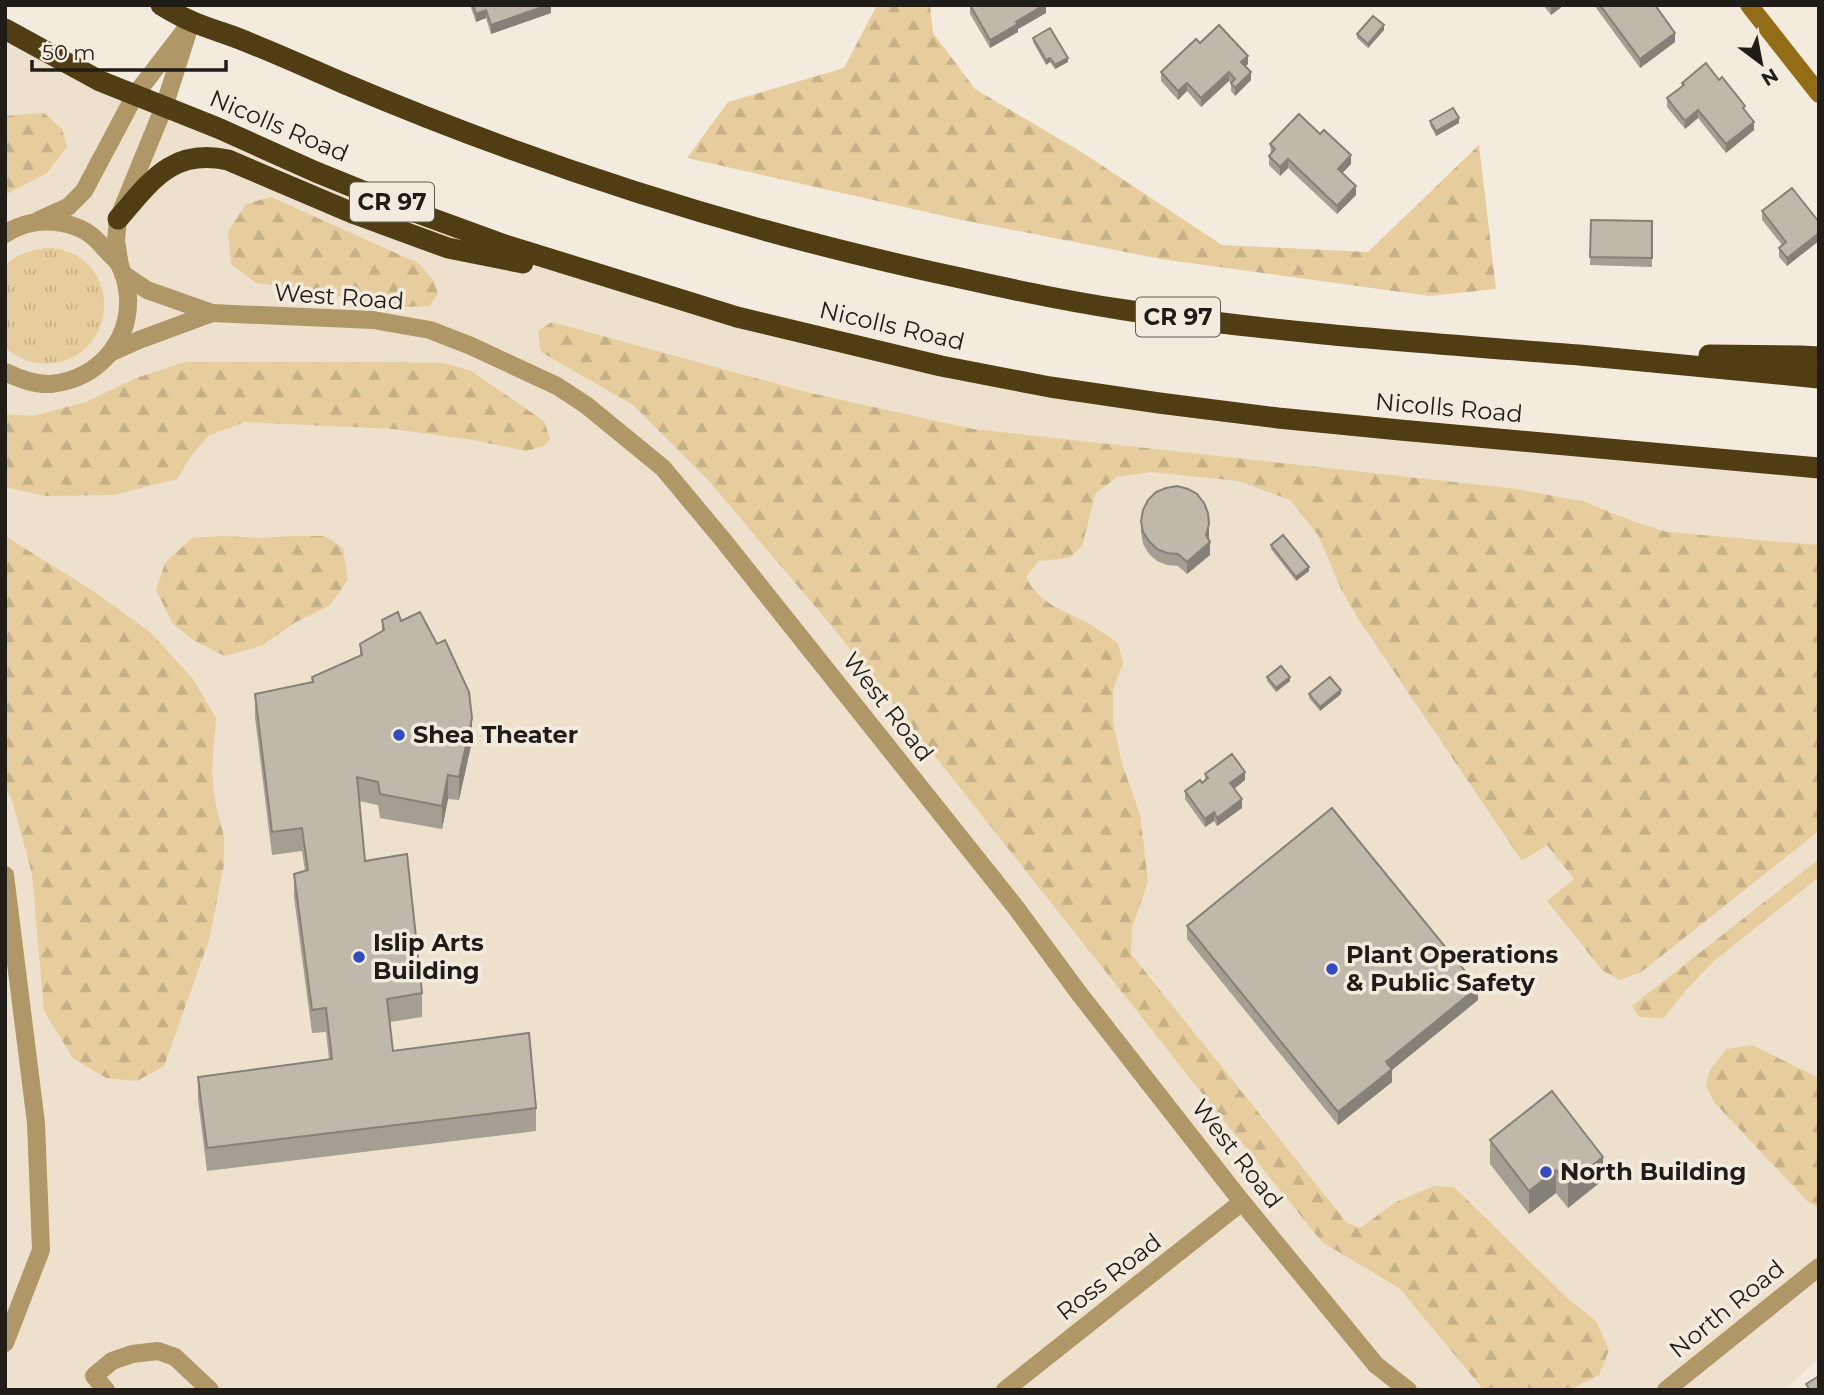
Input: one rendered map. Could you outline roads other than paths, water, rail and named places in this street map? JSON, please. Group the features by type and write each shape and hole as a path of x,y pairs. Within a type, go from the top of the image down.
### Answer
{"highway":[{"name":"CR 97","path":"161,5 191,21 519,153 725,219 851,254 1030,293 1124,310 1342,336 1819,378"},
{"name":"Nicolls Road","path":"5,29 100,80 412,211 505,246 737,317 941,366 1160,404 1278,418 1819,468"},
{"path":"118,219 159,174 190,158 208,156 228,160 355,214 448,248 625,284"},
{"path":"1579,355 1819,357"}],"street":[{"path":"1749,5 1819,94"},
{"path":"5,234 68,207 84,191 135,95 191,21"},
{"path":"5,372 24,381 49,384 73,380 94,368 112,352 123,332 128,310 127,287 116,242 118,219 164,107 191,21"},
{"name":"West Road","path":"33,222 74,226 93,235 121,270 147,290 212,313 373,320 430,330 471,346 556,386 586,405 663,468 1017,909 1078,992 1242,1202 1376,1365 1408,1390"},
{"name":"West Road","path":"112,352 212,313"},
{"path":"5,875 36,1123 41,1250 5,1343"},
{"name":"Ross Road","path":"1005,1390 1242,1202"},
{"name":"North Road","path":"1666,1390 1819,1267"},
{"path":"100,1383 112,1361 132,1354 158,1351 175,1357 210,1390"},
{"name":"West Road","path":"1376,1365 1386,1390"}],"place":[{"name":"Shea Theater","path":"399,735"},
{"name":"Islip Arts Building","path":"359,957"},
{"name":"Plant Operations & Public Safety","path":"1332,969"},
{"name":"North Building","path":"1546,1172"}]}
